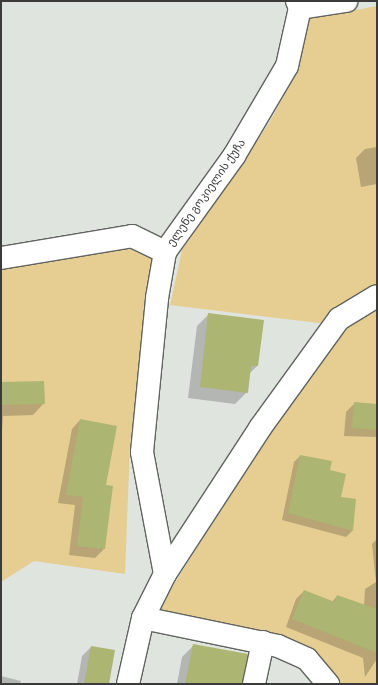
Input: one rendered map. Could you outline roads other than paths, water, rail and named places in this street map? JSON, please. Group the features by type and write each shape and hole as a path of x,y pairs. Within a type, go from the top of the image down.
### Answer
{"street":[{"path":"298,5 346,1"},
{"name":"ელენე გოკიელის ქუჩა","path":"1,258 132,236 165,252 234,156 287,66 298,5"},
{"path":"165,252 157,298 142,452 165,574"},
{"path":"128,684 143,618 165,574 260,428 339,319 377,296"},
{"path":"143,618 263,642 307,659 328,684"},
{"path":"254,684 263,642"}]}
